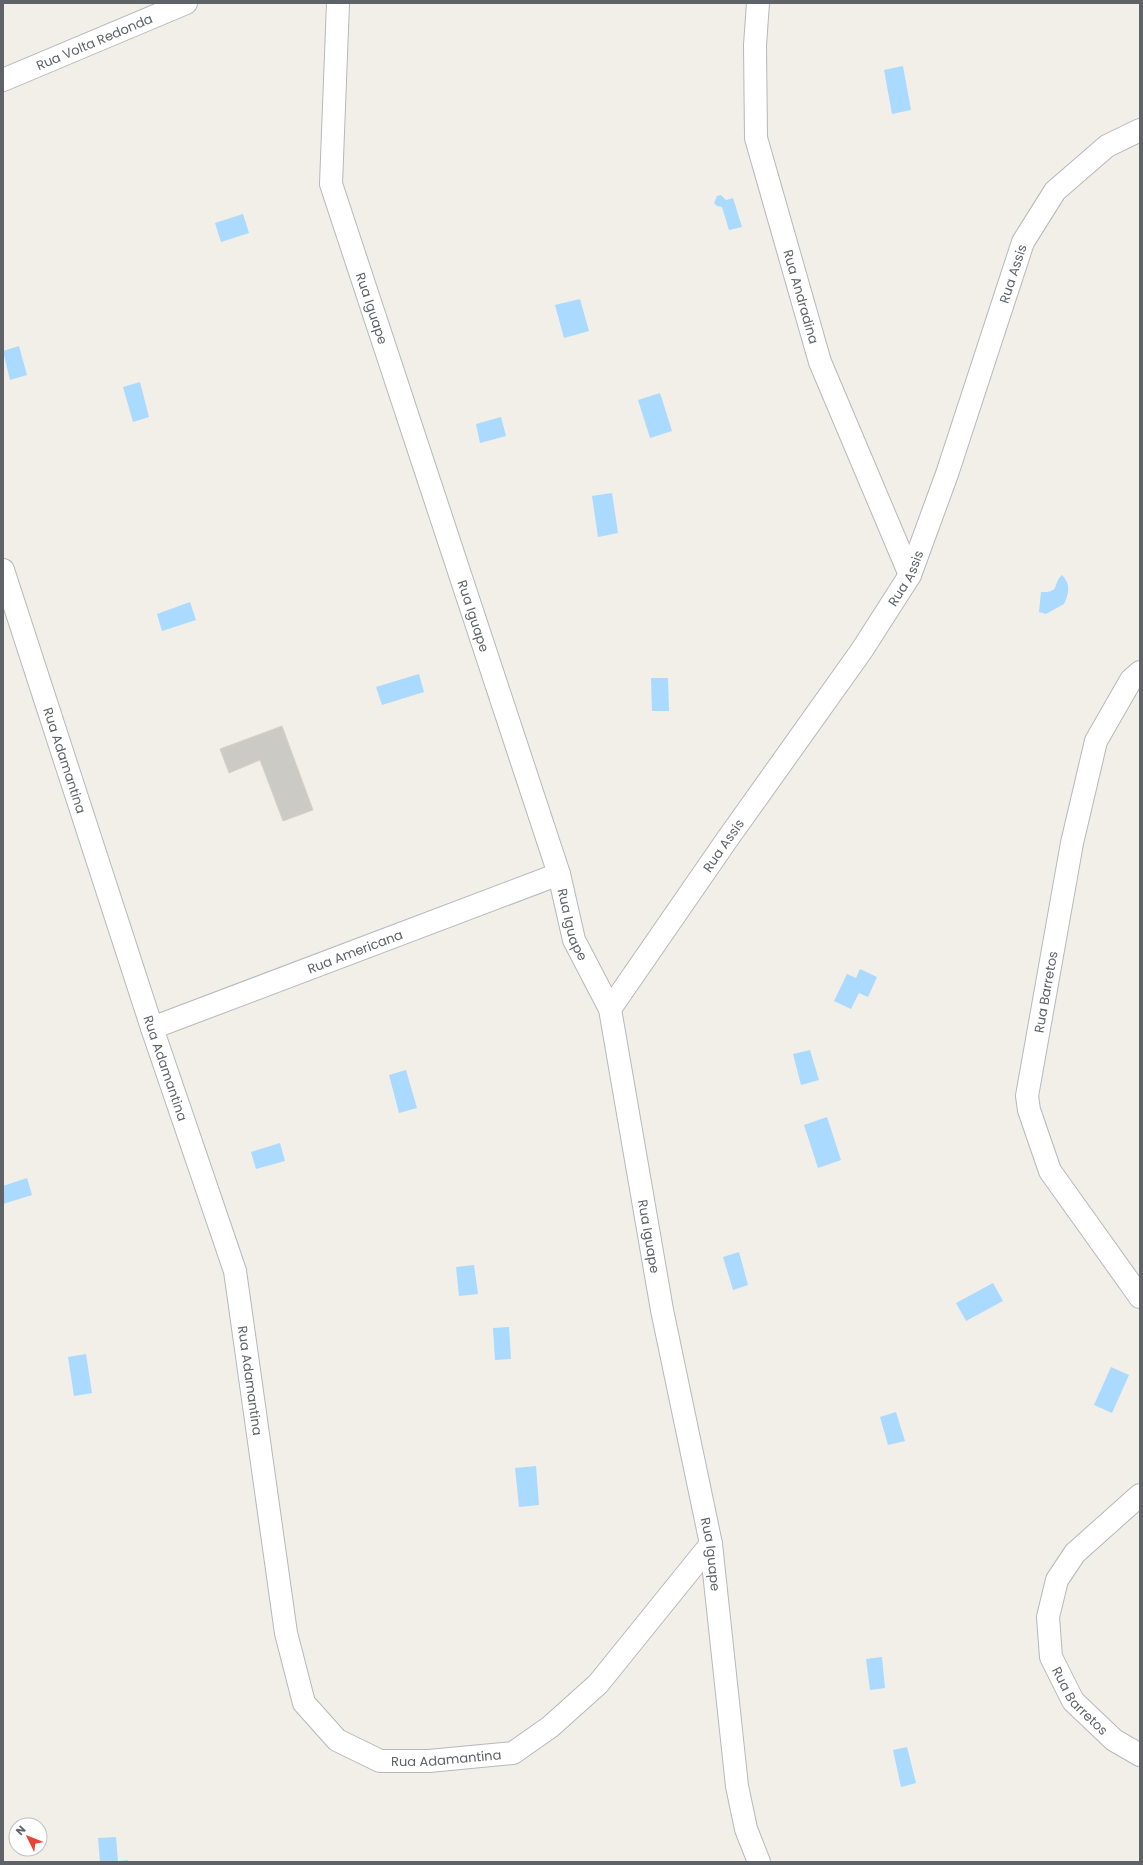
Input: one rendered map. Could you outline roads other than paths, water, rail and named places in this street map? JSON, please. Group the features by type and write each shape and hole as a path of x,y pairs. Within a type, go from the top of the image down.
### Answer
{"street":[{"name":"Rua Volta Redonda","path":"3,80 186,3"},
{"name":"Rua Iguape","path":"338,3 331,184 559,874 574,940 610,1009 662,1310 711,1544 737,1786 746,1829 759,1862"},
{"name":"Rua Andradina","path":"758,3 755,45 756,138 820,362 910,575"},
{"name":"Rua Assis","path":"610,1009 862,650 910,575 947,474 1023,242 1055,191 1107,146 1140,130"},
{"name":"Rua Adamantina","path":"3,570 152,1028 235,1271 286,1633 291,1658 304,1704 337,1740 380,1761 429,1761 513,1753 550,1727 598,1684 711,1544"},
{"name":"Rua Barretos","path":"1140,672 1131,680 1096,741 1072,843 1027,1096 1029,1110 1050,1171 1140,1297"},
{"name":"Rua Americana","path":"152,1028 559,874"},
{"name":"Rua Barretos","path":"1140,1495 1075,1553 1057,1580 1048,1617 1051,1657 1073,1701 1114,1740 1140,1755"}],"water":[{"path":"903,66 911,110 892,114 884,70"},
{"path":"721,195 726,200 733,198 742,227 729,230 722,207 717,206 714,203 717,196"},
{"path":"243,214 249,233 221,242 215,223"},
{"path":"580,299 589,331 564,338 555,305"},
{"path":"19,346 27,375 10,380 3,351"},
{"path":"140,382 149,417 133,422 123,387"},
{"path":"660,393 672,431 650,438 638,400"},
{"path":"501,417 506,436 480,443 476,424"},
{"path":"612,493 618,533 598,537 592,496"},
{"path":"1062,575 1068,585 1067,596 1064,604 1046,614 1039,612 1041,592 1047,592 1054,589"},
{"path":"190,602 196,620 162,631 157,614"},
{"path":"419,674 424,692 382,705 376,687"},
{"path":"651,678 668,678 669,711 652,711"},
{"path":"860,969 877,977 868,997 859,993 851,1009 834,1001 847,974 856,978"},
{"path":"810,1050 819,1080 801,1085 793,1054"},
{"path":"406,1070 417,1108 399,1113 389,1075"},
{"path":"827,1117 841,1160 818,1168 804,1125"},
{"path":"280,1143 285,1161 256,1169 251,1152"},
{"path":"27,1178 32,1195 3,1204 3,1186"},
{"path":"739,1252 748,1285 733,1290 723,1257"},
{"path":"474,1265 478,1294 459,1296 456,1267"},
{"path":"993,1283 1003,1301 966,1321 956,1303"},
{"path":"509,1327 511,1359 495,1360 493,1328"},
{"path":"86,1354 92,1393 74,1396 68,1357"},
{"path":"1111,1367 1129,1375 1112,1413 1094,1405"},
{"path":"896,1412 905,1441 888,1445 880,1417"},
{"path":"536,1466 539,1505 519,1507 515,1468"},
{"path":"882,1657 885,1688 870,1690 866,1659"},
{"path":"907,1747 916,1783 901,1787 893,1750"},
{"path":"116,1837 118,1861 128,1860 128,1862 100,1862 98,1838"}]}
